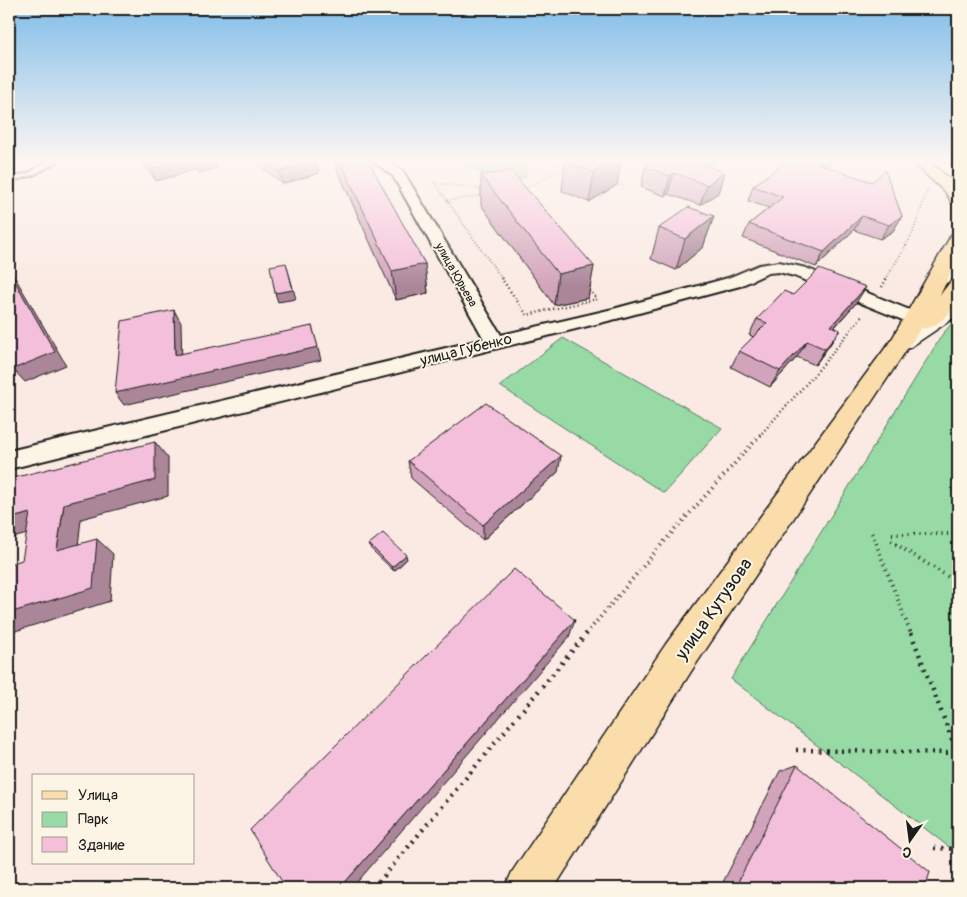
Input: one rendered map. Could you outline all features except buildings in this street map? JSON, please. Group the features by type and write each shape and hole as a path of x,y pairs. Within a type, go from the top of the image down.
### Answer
{"main road":[{"name":"улица Кутузова","path":"528,888 680,657 908,332 936,314 948,283 958,239"},
{"path":"948,283 958,263"},
{"path":"908,332 958,305"}],"street":[{"name":"улица Юрьева","path":"415,203 496,344"},
{"name":"улица Губенко","path":"9,460 496,344 734,282 766,268 779,267 800,272 874,300 908,332"}],"path":[{"path":"447,203 527,315 597,299 514,203"},
{"path":"374,888 662,544 815,374 874,300 912,235 923,203"},
{"path":"796,750 958,754 872,533"},
{"path":"892,534 958,534"},
{"path":"891,541 958,583"},
{"path":"934,848 958,849"}],"green space":[{"path":"958,316 958,854 731,679 942,335"},
{"path":"563,338 722,428 664,493 500,386"}]}
